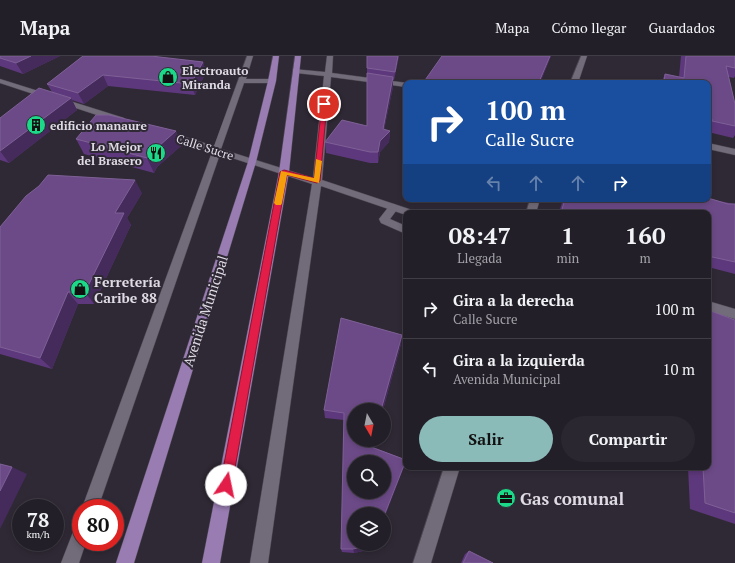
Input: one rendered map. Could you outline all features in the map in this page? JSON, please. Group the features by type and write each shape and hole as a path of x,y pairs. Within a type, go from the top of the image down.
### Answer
{"highway":[{"name":"Avenida Municipal","path":"125,563 252,162 272,81 276,56"},
{"path":"211,563 284,172 298,56"}],"street":[{"path":"93,499 250,56"},
{"path":"259,563 317,181 330,56"},
{"path":"575,80 584,56"},
{"path":"296,71 403,85"},
{"path":"0,81 126,122"},
{"path":"241,81 272,81"},
{"name":"Calle Sucre","path":"156,131 317,181 403,210"},
{"path":"711,147 735,152"},
{"path":"394,207 384,219 385,221 403,229"},
{"path":"711,307 735,314"},
{"path":"422,563 451,470"},
{"path":"70,563 74,551"}],"building":[{"path":"0,56 31,56 16,63 0,58"},
{"path":"83,56 151,56 203,62 191,84 103,75 78,93 47,84"},
{"path":"367,56 398,56 395,72 367,68"},
{"path":"442,56 550,56 540,80 425,80"},
{"path":"686,56 735,56 735,68 726,66 735,104 735,126 712,121 711,80 664,80 665,74 684,78"},
{"path":"367,73 393,77 383,129 390,131 380,141 378,152 370,152 325,142 342,120 367,126"},
{"path":"39,88 71,98 0,151 0,118"},
{"path":"96,115 109,115 176,131 147,158 76,139"},
{"path":"48,175 135,180 115,213 124,213 85,292 68,292 40,358 0,347 0,227 26,196 39,186"},
{"path":"711,199 728,204 735,204 735,262 711,257 711,210 562,210 564,202 711,202"},
{"path":"711,311 735,320 735,513 705,503 703,470 711,470"},
{"path":"341,318 402,335 383,403 347,403 347,447 371,447 403,459 403,468 391,498 391,455 347,455 347,499 391,499 388,507 347,507 347,549 341,549 344,413 324,410"},
{"path":"0,464 12,467 0,491"},
{"path":"469,551 493,563 463,563"}],"slow traffic":[{"path":"278,203 284,172 317,181 319,161"}],"place":[{"name":"Electroauto Miranda","path":"168,77"},
{"name":"edificio manaure","path":"36,125"},
{"name":"Lo Mejor del Brasero","path":"156,153"},
{"name":"Ferretería Caribe 88","path":"80,289"},
{"name":"Gas comunal","path":"506,498"}],"route":[{"path":"226,485 284,172 317,181 324,104"}]}
